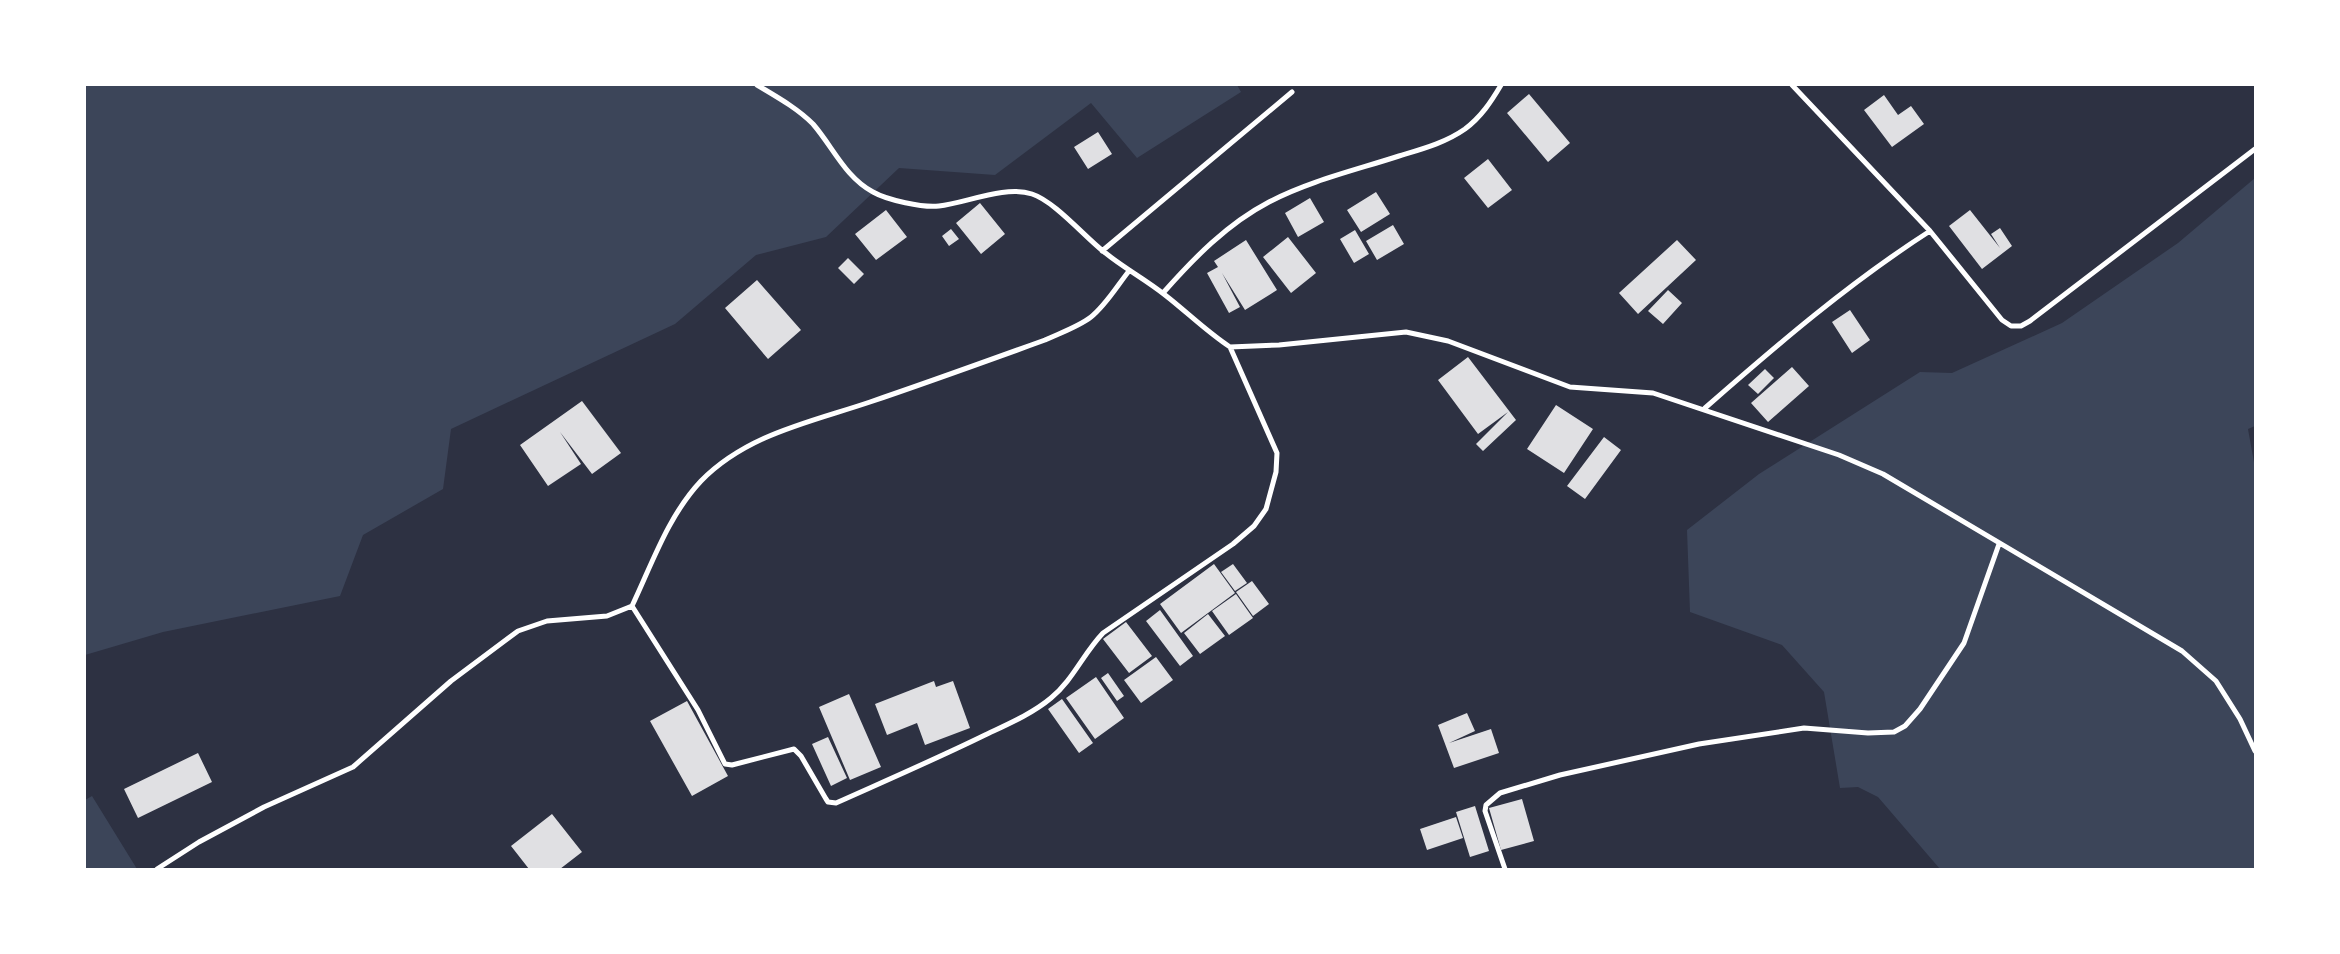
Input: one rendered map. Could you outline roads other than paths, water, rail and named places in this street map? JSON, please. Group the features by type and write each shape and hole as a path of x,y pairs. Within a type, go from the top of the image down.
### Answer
{"street":[{"path":"632,606 698,710 725,764 794,749 801,756 826,799 836,803 1012,722 1049,700 1062,688 1091,646 1103,634 1233,544 1254,526 1266,508 1276,472 1277,454 1230,347 1163,294 1102,251 1047,202 1032,194 1018,192 976,197 940,206 904,202 875,194 846,170 814,126 800,111 758,85"},
{"path":"1163,294 1193,260 1237,222 1270,202 1329,179 1440,143 1465,129 1482,114 1501,85"},
{"path":"1792,85 1930,231 2002,320 2012,326 2021,326 2106,265 2255,149"},
{"path":"1102,251 1292,92"},
{"path":"1705,408 1779,343 1832,300 1890,257 1930,231"},
{"path":"157,869 199,842 264,807 353,767 451,682 490,650 518,631 547,621 607,616 632,606 672,521 701,481 740,450 780,430 887,396 1071,329 1091,317 1109,298 1128,271"},
{"path":"1230,347 1279,346 1406,332 1448,341 1570,387 1653,393 1705,408 1840,455 1883,474 2182,651 2216,681 2240,719 2255,752"},
{"path":"1506,869 1485,811 1486,805 1500,793 1560,775 1699,744 1804,728 1868,733 1894,732 1905,726 1920,709 1964,643 1999,544"}]}
